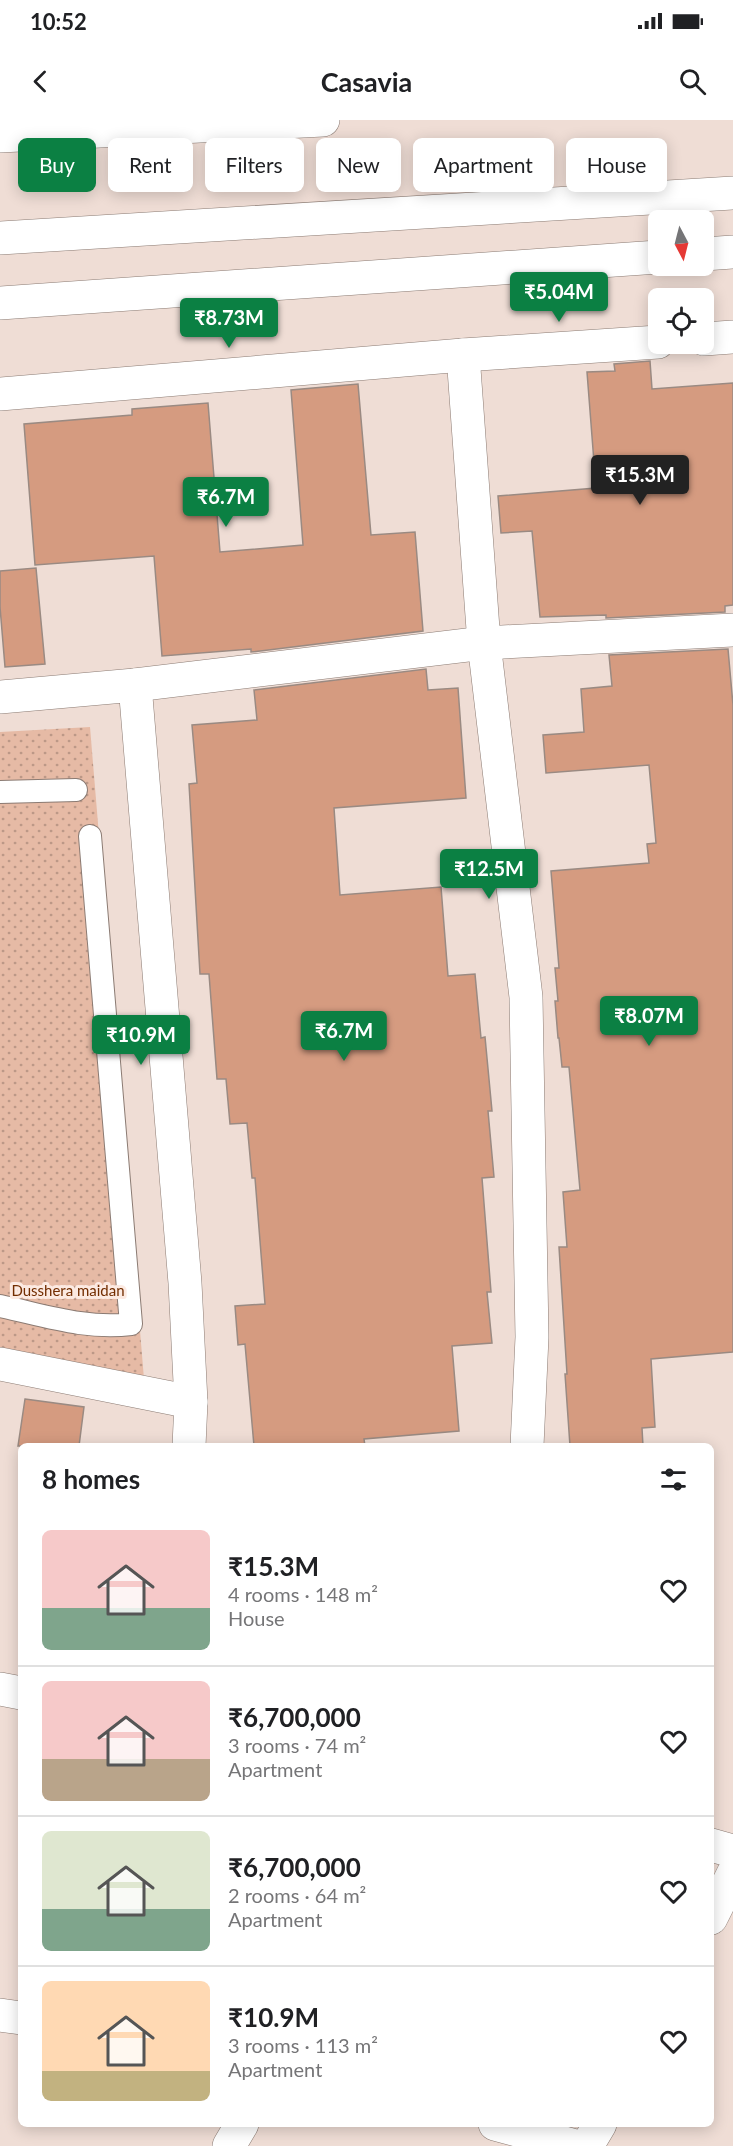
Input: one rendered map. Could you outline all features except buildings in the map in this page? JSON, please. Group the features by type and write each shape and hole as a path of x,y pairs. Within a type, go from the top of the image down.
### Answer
{"street":[{"path":"0,136 323,120"},
{"path":"0,238 733,193"},
{"path":"714,253 733,252"},
{"path":"0,303 648,258"},
{"path":"714,338 733,337"},
{"path":"0,394 463,355 648,343"},
{"path":"463,355 484,643 526,997 532,1337 527,1443"},
{"path":"0,697 135,685 484,643 733,630"},
{"path":"135,685 185,1283 191,1402 189,1443"},
{"path":"0,1364 191,1402"},
{"path":"0,1689 18,1692"},
{"path":"714,1846 733,1851"},
{"path":"714,1912 733,1874"},
{"path":"0,2014 18,2017"},
{"path":"229,2146 240,2127"},
{"path":"506,2127 575,2146"},
{"path":"587,2146 598,2127"}],"lane":[{"path":"0,792 76,790"},
{"path":"0,1306 111,1327 131,1324 90,836"}],"green space":[{"name":"Dusshera maidan","path":"90,727 144,1379 0,1349 0,732"}]}
